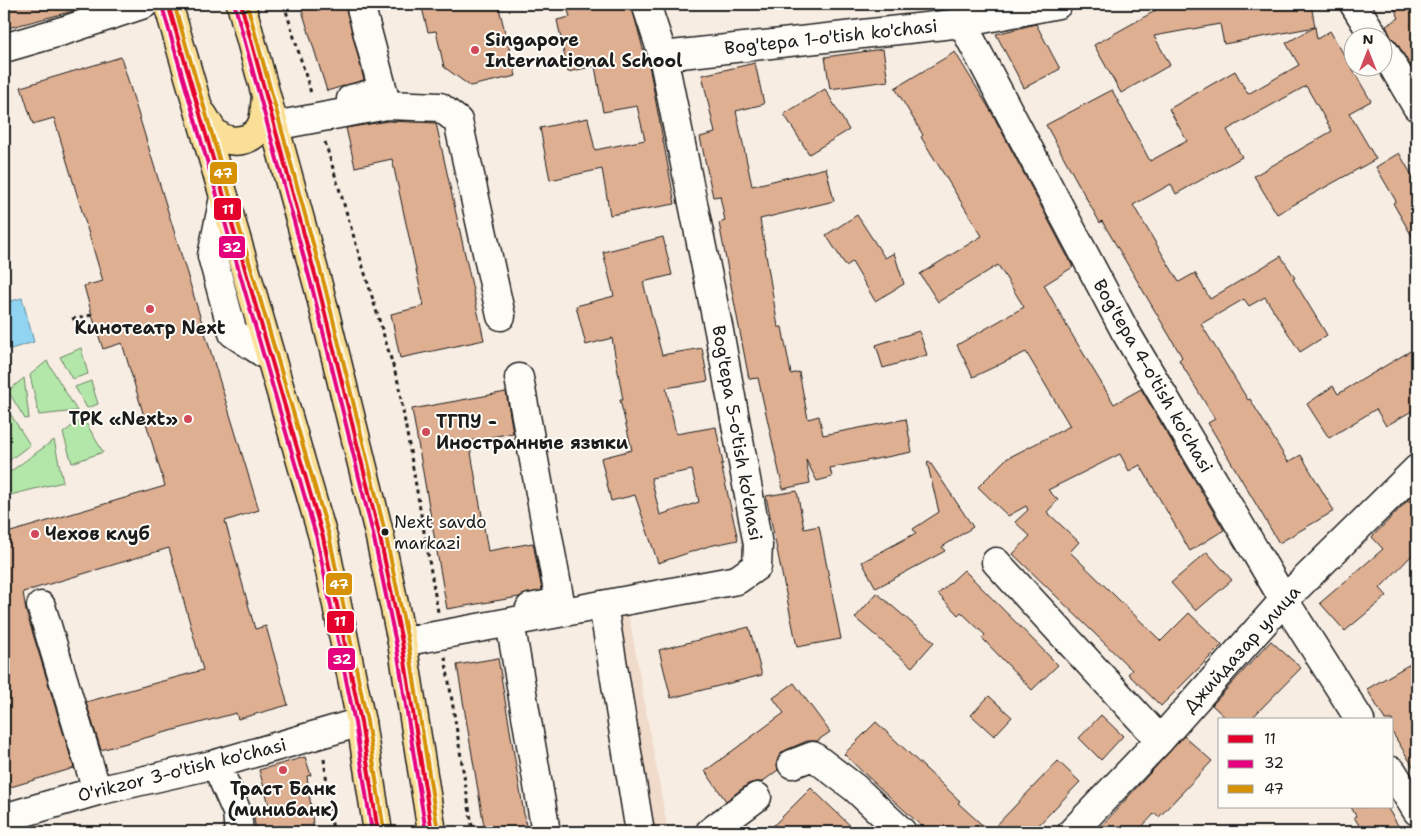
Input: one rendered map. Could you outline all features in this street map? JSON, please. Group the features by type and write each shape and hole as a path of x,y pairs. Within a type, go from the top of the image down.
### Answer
{"main road":[{"path":"168,4 323,537 361,722 378,832"},
{"path":"241,4 319,289 379,533 402,642 432,832"},
{"path":"199,110 214,132 228,141 244,140 256,134 263,122 266,94"}],"street":[{"path":"4,48 144,4"},
{"path":"318,119 328,104 383,91 360,4"},
{"name":"Bog'tepa 5-o'tish ko'chasi","path":"402,642 737,580 757,566 758,545 721,340 662,56 646,4"},
{"name":"Bog'tepa 1-o'tish ko'chasi","path":"662,56 962,23 1058,4"},
{"path":"1354,4 1369,28"},
{"name":"Bog'tepa 4-o'tish ko'chasi","path":"962,23 1125,331 1284,600 1359,718"},
{"path":"1394,69 1417,107"},
{"path":"274,126 387,105 440,107 458,121 501,316"},
{"path":"442,635 450,623 560,602 519,378"},
{"name":"Джийдазар улица","path":"1072,832 1160,740 1284,600 1417,470"},
{"path":"996,562 1160,740"},
{"path":"603,605 640,832"},
{"path":"41,606 97,791"},
{"path":"510,622 546,832"},
{"name":"O'rikzor 3-o'tish ko'chasi","path":"4,818 97,791 216,764 361,722"},
{"path":"792,764 814,756 855,788 902,832"},
{"path":"216,764 236,812 240,832"},
{"path":"1394,774 1417,811"},
{"path":"710,832 757,797"}],"path":[{"path":"284,4 398,382 442,635 473,832"},
{"path":"72,319 92,315"},
{"path":"320,734 333,832"}],"shaded area":[{"path":"628,611 668,832 646,832 608,613"}],"green space":[{"path":"81,348 88,374 72,379 60,357"},
{"path":"47,361 77,411 39,415 30,375"},
{"path":"24,378 29,418 25,419 8,391"},
{"path":"91,381 98,404 87,408 75,387"},
{"path":"4,404 30,445 7,462"},
{"path":"83,418 103,452 72,463 63,433"},
{"path":"54,440 63,482 10,495 7,474"}],"water":[{"path":"22,298 34,342 4,351 4,303"}],"building":[{"path":"4,4 76,4 77,10 4,29"},
{"path":"300,4 345,4 364,80 327,91"},
{"name":"Singapore International School","path":"421,4 498,4 516,76 470,86 444,67 436,31 428,32"},
{"path":"566,4 631,4 645,56 648,60 675,204 610,215 602,169 550,180 540,128 588,118 595,150 645,140 637,106 603,112 595,66 568,72 557,20 570,17"},
{"path":"1174,4 1311,4 1315,27 1224,44 1220,24 1154,36 1170,65 1121,93 1094,45 1155,11 1154,7"},
{"path":"1392,4 1417,4 1417,77 1394,40 1394,28 1387,28 1386,26 1399,18"},
{"path":"1036,24 1060,69 1024,88 996,34"},
{"path":"1315,27 1317,39 1330,31 1344,55 1344,78 1358,78 1371,101 1349,113 1376,159 1277,214 1254,176 1332,131 1306,86 1227,130 1242,157 1176,194 1171,184 1133,205 1179,282 1195,273 1210,299 1281,256 1327,335 1300,352 1265,297 1249,306 1244,299 1201,324 1288,462 1301,455 1334,511 1279,543 1208,423 1215,419 1179,360 1182,357 1102,221 1100,223 1046,125 1112,90 1150,161 1187,141 1169,109 1235,71 1248,94 1299,65 1286,43"},
{"path":"883,49 888,81 830,89 825,57"},
{"path":"955,52 992,113 1073,267 1044,285 1068,328 1114,404 1141,389 1224,530 1190,551 1140,465 1129,471 1120,454 1048,490 1058,500 1047,512 1079,542 1070,552 1161,641 1189,613 1222,645 1161,706 1128,674 1132,670 1013,554 1030,536 1015,522 1028,510 1026,506 1008,516 978,487 1006,459 1070,426 1026,352 973,377 957,345 1024,307 998,265 938,302 920,274 982,236 921,137 923,135 895,88"},
{"name":"ТРК «Next»","path":"121,57 259,510 225,521 255,629 266,626 288,705 238,719 236,713 101,750 86,702 203,670 169,548 23,592 26,611 74,768 4,789 4,534 165,486 122,343 103,349 92,315 84,286 103,281 54,118 33,124 21,87"},
{"path":"755,63 764,104 736,111 752,186 826,168 834,201 760,219 778,327 782,327 791,374 799,372 808,419 819,416 823,435 906,419 912,452 830,468 832,477 817,481 806,460 810,483 783,489 758,378 749,379 719,223 725,221 720,196 713,197 700,137 715,133 702,75"},
{"path":"825,89 849,130 809,154 784,114"},
{"path":"388,121 436,123 484,340 400,358 391,314 424,306 392,159 355,167 346,128"},
{"path":"1399,153 1417,184 1417,245 1393,203 1396,201 1376,167"},
{"path":"857,215 885,258 894,253 904,284 875,301 852,262 846,266 826,235"},
{"path":"663,237 672,275 643,282 662,355 702,348 708,381 666,388 676,434 716,427 723,464 721,464 738,540 709,546 658,563 635,495 611,501 601,458 632,450 620,400 623,400 612,338 586,345 576,306 614,296 603,252","holes":["692,470 699,502 660,515 651,478"]},
{"path":"919,331 927,355 883,368 876,345"},
{"path":"1417,347 1417,408 1386,426 1376,409 1329,438 1307,404 1333,386 1338,394"},
{"path":"506,392 513,433 469,441 488,551 533,543 542,590 519,597 447,609 412,409"},
{"path":"929,461 973,527 942,547 945,551 876,588 862,562 916,533 913,529 939,512 927,462"},
{"path":"797,491 804,529 819,526 841,639 797,647 766,496"},
{"path":"1417,491 1417,550 1380,588 1387,596 1345,631 1320,603 1383,549 1372,537"},
{"path":"1207,552 1232,580 1196,611 1171,583"},
{"path":"964,570 1058,665 1032,690 982,638 985,635 961,612 958,615 938,594"},
{"path":"877,593 934,642 912,667 855,618"},
{"path":"749,627 762,675 671,698 659,650"},
{"path":"1271,641 1301,668 1252,718 1226,718 1212,705"},
{"path":"498,658 527,832 485,832 457,665"},
{"path":"1417,660 1417,773 1394,735 1394,718 1384,718 1367,689"},
{"path":"794,683 830,732 817,741 807,741 786,750 777,761 778,770 762,782 748,784 726,801 705,771 784,713 773,698"},
{"path":"989,696 1012,717 994,736 971,715"},
{"path":"1101,715 1123,736 1101,760 1079,738"},
{"path":"876,722 990,832 928,832 844,754"},
{"path":"1184,736 1212,761 1159,817 1155,813 1137,832 1096,832"},
{"path":"305,757 311,775 307,776 314,832 256,832 253,810 270,808 259,770"},
{"path":"1058,761 1080,782 1032,832 990,832"},
{"path":"811,788 857,832 767,832"},
{"path":"1352,808 1388,808 1402,832 1363,832 1354,817 1356,816"}],"transit line":[{"name":"11","path":"168,4 323,537 361,722 378,832"},
{"name":"47","path":"174,4 329,535 367,721 384,831"},
{"name":"11","path":"241,4 319,289 379,533 402,642 432,832"},
{"name":"47","path":"247,4 325,287 385,532 408,641 438,831"},
{"name":"32","path":"162,6 317,539 355,723 372,832"},
{"name":"32","path":"235,6 313,291 373,534 396,643 426,832"}],"place":[{"name":"Singapore International School","path":"475,50"},
{"name":"Кинотеатр Next","path":"150,309"},
{"name":"ТРК «Next»","path":"188,419"},
{"name":"ТГПУ - Иностранные языки","path":"426,432"},
{"name":"Next savdo markazi","path":"385,532"},
{"name":"Чехов клуб","path":"35,534"},
{"name":"Траст Банк (минибанк)","path":"283,770"}]}
